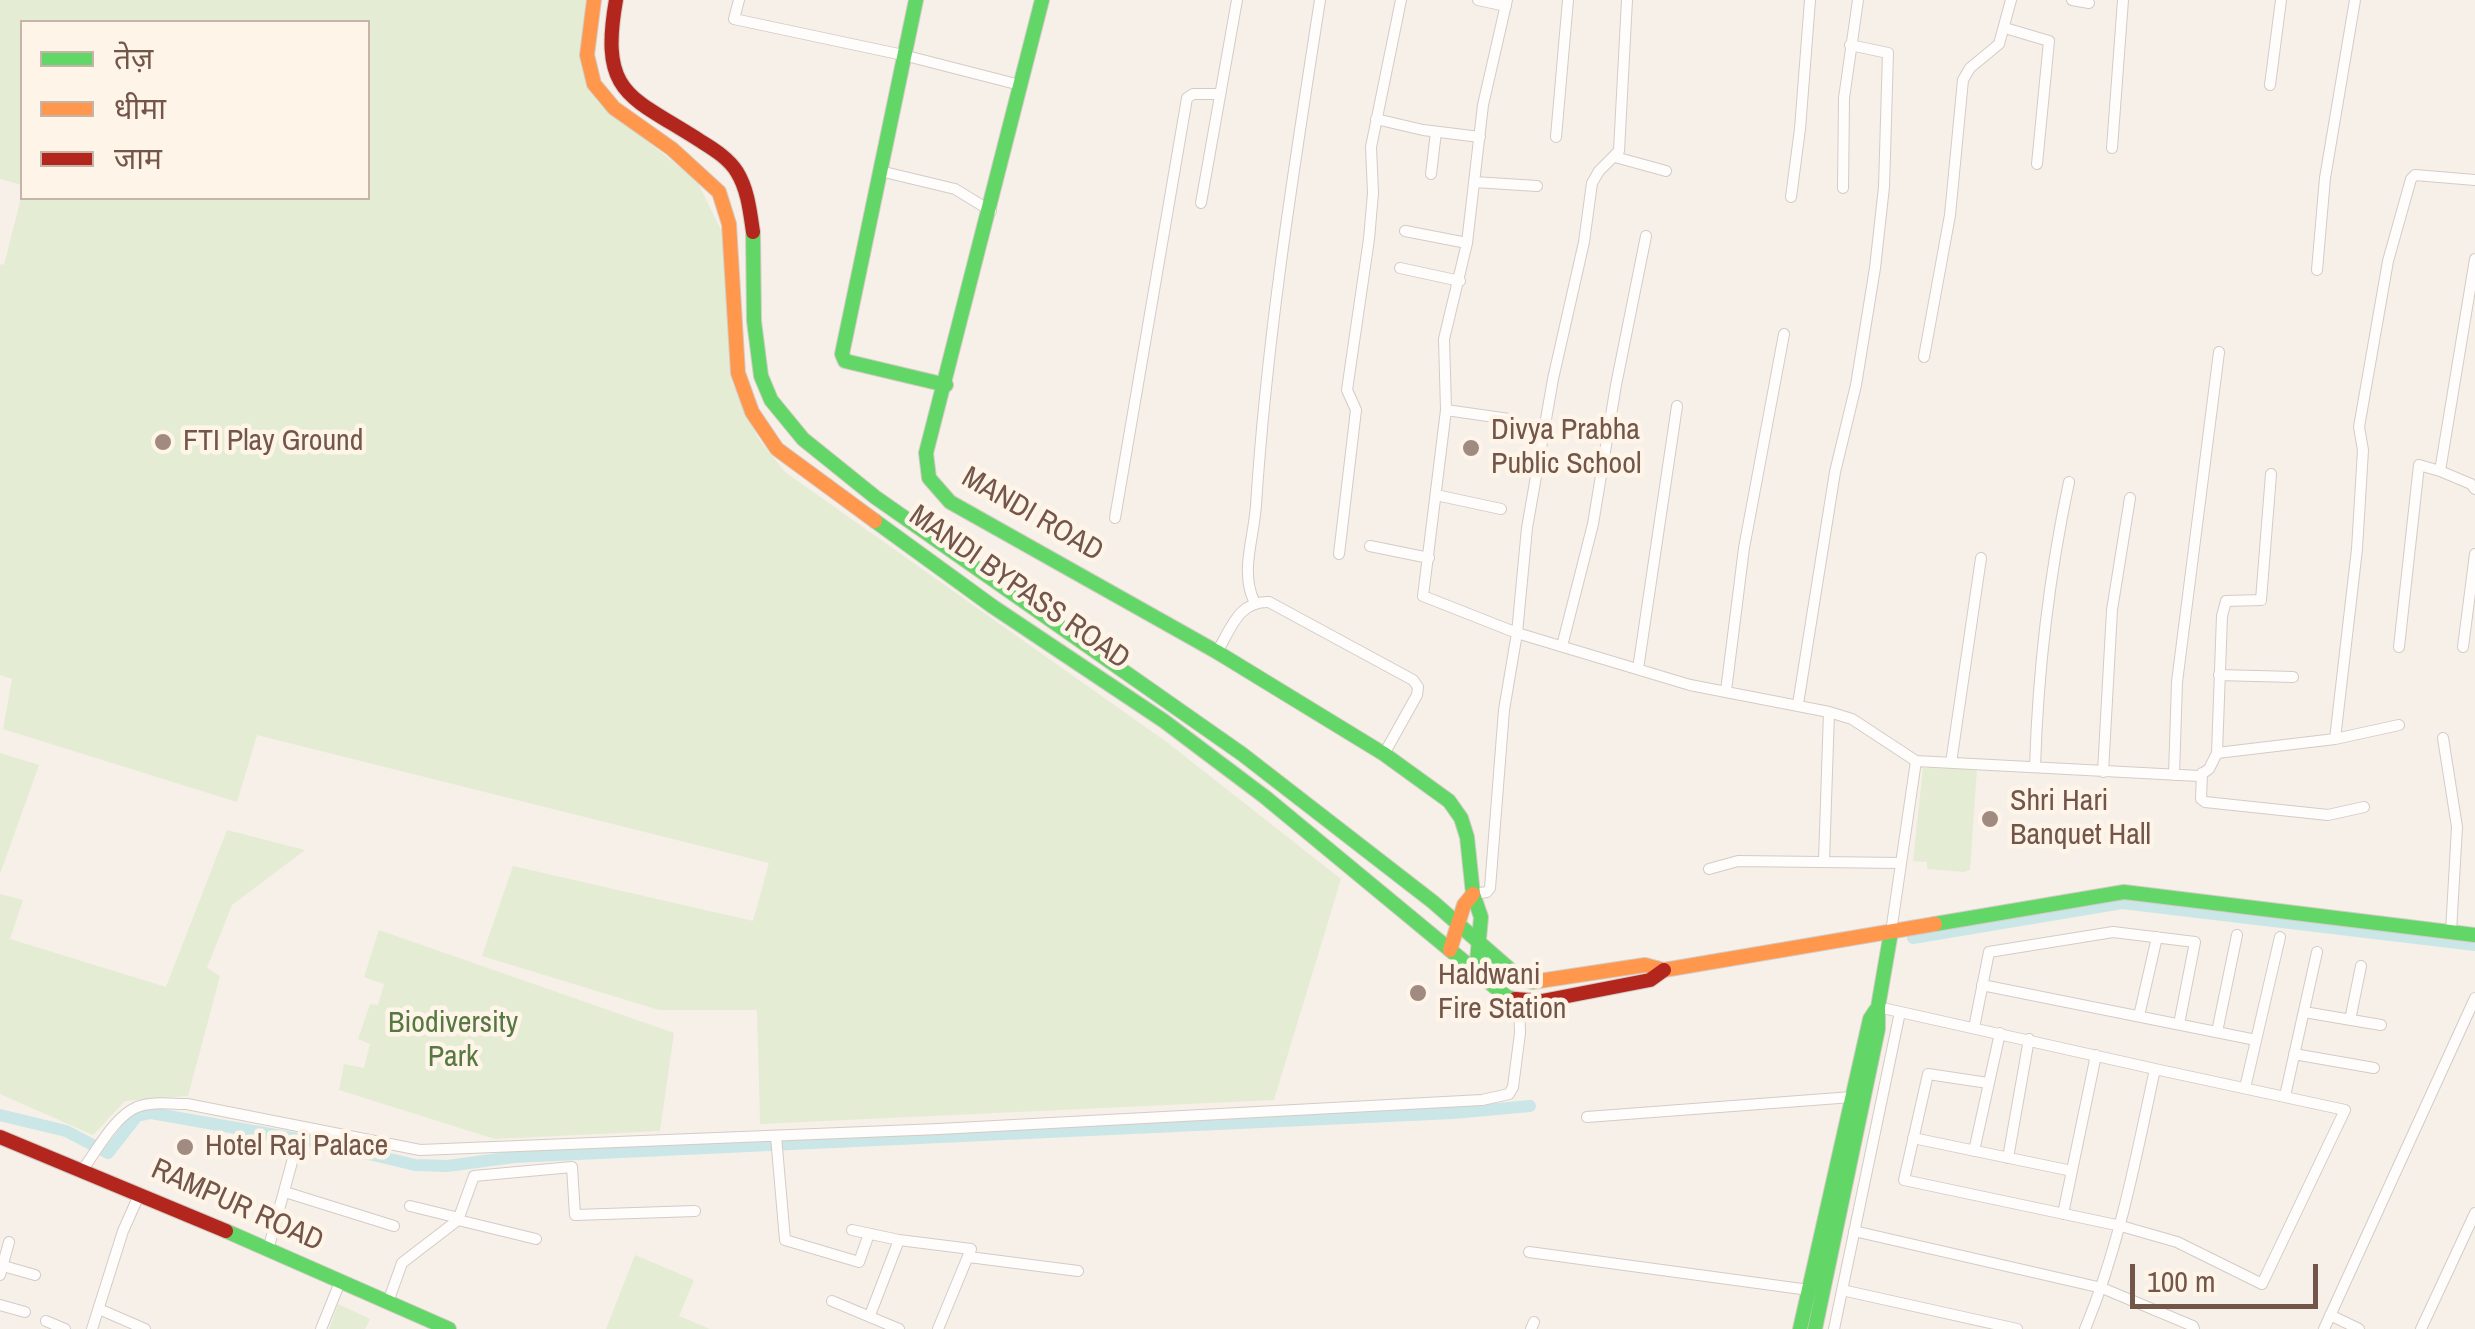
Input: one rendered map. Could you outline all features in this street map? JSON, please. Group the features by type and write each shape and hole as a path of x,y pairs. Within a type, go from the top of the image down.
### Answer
{"main road":[{"name":"MANDI BYPASS ROAD","path":"594,0 587,55 594,84 614,108 672,149 719,192 729,224 738,373 752,412 777,449 992,606 1178,732 1264,797 1507,998 1542,1001 1650,980 1664,970"},
{"name":"MANDI BYPASS ROAD","path":"616,0 607,35 610,62 619,86 634,101 725,158 740,176 753,222 758,362 769,396 790,428 916,525 1279,781 1458,922 1514,976 1532,982 1646,966 1664,970 2124,892 2475,935"},
{"path":"916,0 843,358 946,385"},
{"name":"MANDI ROAD","path":"1042,0 926,454 930,478 950,502 1217,652 1384,754 1438,792 1461,818 1467,837 1473,894 1481,918 1476,972"},
{"path":"1450,950 1464,905 1473,894"},
{"path":"1815,1329 1878,1029 1891,932"},
{"path":"1800,1329 1870,1019 1878,1007"},
{"name":"RAMPUR ROAD","path":"0,1138 140,1192 449,1329"}],"street":[{"path":"739,0 734,19 1020,85"},
{"path":"1201,203 1236,0"},
{"path":"1254,602 1245,575 1255,523 1279,265 1320,0"},
{"path":"1339,554 1356,410 1346,390 1369,238 1372,147 1402,0"},
{"path":"1478,0 1507,3 1492,58 1460,281 1444,339 1446,410 1423,596 1517,633 1690,685 1798,704 1852,719 1916,761 2174,775 2202,773"},
{"path":"1556,137 1568,0"},
{"path":"1473,894 1490,888 1504,710 1517,633 1527,528 1553,379 1584,242 1592,183 1598,171 1619,151 1627,0"},
{"path":"1791,197 1810,0"},
{"path":"1843,188 1844,98 1858,0"},
{"path":"1924,358 1950,215 1963,80 1970,68 1994,51 2006,28 2012,0"},
{"path":"2072,0 2090,3"},
{"path":"2112,148 2123,0"},
{"path":"2270,84 2282,0"},
{"path":"2317,270 2324,178 2355,0"},
{"path":"2006,28 2050,41 2037,164"},
{"path":"1798,704 1835,472 1856,385 1884,187 1888,54 1850,45"},
{"path":"1115,518 1187,98 1193,94 1220,94"},
{"path":"1376,119 1480,137"},
{"path":"1431,174 1436,132"},
{"path":"1615,157 1666,171"},
{"path":"880,171 955,189 990,212"},
{"path":"2335,739 2357,548 2363,450 2358,427 2388,261 2415,175 2475,180"},
{"path":"1474,182 1538,186"},
{"path":"1406,231 1467,243"},
{"path":"1562,646 1593,524 1646,236"},
{"path":"2440,472 2475,259"},
{"path":"1400,268 1460,281"},
{"path":"1726,691 1744,548 1784,334"},
{"path":"2174,775 2177,682 2220,352"},
{"path":"1638,670 1678,406"},
{"path":"1446,410 1508,419"},
{"path":"2399,647 2420,465 2471,484 2475,490"},
{"path":"2271,474 2261,600 2226,600 2217,753 2202,773 2200,798 2205,802 2328,815 2364,808"},
{"path":"2035,767 2037,700 2052,561 2069,482"},
{"path":"1436,495 1501,509"},
{"path":"2103,772 2112,610 2130,498"},
{"path":"1370,546 1429,558"},
{"path":"2463,647 2475,554"},
{"path":"1951,762 1981,558"},
{"path":"1217,652 1243,608 1254,602 1269,602 1413,680 1418,695 1384,754"},
{"path":"2219,676 2293,677"},
{"path":"1824,861 1829,712"},
{"path":"2217,753 2335,739 2398,725"},
{"path":"2442,738 2457,827 2450,932"},
{"path":"1891,932 1916,761"},
{"path":"1709,869 1738,861 1901,863"},
{"path":"1974,1028 1992,951 2113,932 2194,941 2179,1024"},
{"path":"2217,1032 2237,935"},
{"path":"2139,1016 2157,937"},
{"path":"2245,1088 2280,938"},
{"path":"2284,1096 2317,952"},
{"path":"2350,1020 2361,966"},
{"path":"1982,984 2256,1040"},
{"path":"2324,1329 2471,1016 2475,998"},
{"path":"83,1168 117,1123 138,1107 161,1104 187,1104 420,1150 777,1142 1501,1097 1509,1094 1516,1080 1519,1001"},
{"path":"1878,1007 2345,1110 2262,1284 2177,1242 2121,1226 1905,1181 1928,1074 1988,1083"},
{"path":"1834,1329 1900,1012"},
{"path":"2304,1012 2381,1025"},
{"path":"1974,1151 2000,1033"},
{"path":"2008,1158 2029,1039"},
{"path":"2063,1214 2096,1054"},
{"path":"2294,1054 2374,1068"},
{"path":"2085,1329 2121,1226 2155,1069"},
{"path":"1587,1118 1852,1097"},
{"path":"1913,1138 2072,1171"},
{"path":"777,1142 785,1240 859,1262 869,1234"},
{"path":"268,1250 295,1150"},
{"path":"388,1302 402,1263 458,1219 474,1176 572,1167 575,1215 695,1210"},
{"path":"92,1329 123,1231 140,1192"},
{"path":"285,1192 394,1226"},
{"path":"410,1206 536,1239"},
{"path":"2421,1329 2475,1212"},
{"path":"852,1230 971,1249 938,1329"},
{"path":"1854,1232 2102,1288 2196,1328"},
{"path":"870,1315 898,1240"},
{"path":"9,1242 1,1269 35,1275"},
{"path":"1529,1252 1810,1290"},
{"path":"968,1257 1078,1271"},
{"path":"321,1329 340,1282"},
{"path":"1842,1290 2017,1329"},
{"path":"832,1300 899,1329"},
{"path":"0,1305 25,1312"},
{"path":"99,1309 145,1329"},
{"path":"407,1329 413,1313"},
{"path":"2330,1315 2359,1329"},
{"path":"46,1321 65,1329"}],"green space":[{"path":"0,0 590,0 581,38 584,71 597,101 697,181 725,238 732,382 758,438 785,472 1168,743 1341,879 1274,1100 760,1124 757,1010 659,1010 482,956 513,866 753,921 769,863 257,735 237,802 3,729 12,679 0,675 0,264 4,265 20,200 370,200 370,20 20,20 20,184 0,179"},
{"path":"0,753 39,765 0,874"},
{"path":"1923,768 1977,769 1970,870 1927,869 1927,862 1913,861"},
{"path":"227,830 305,850 232,905 207,968 220,976 188,1096 125,1101 93,1135 0,1094 0,894 23,900 10,939 166,987"},
{"name":"Biodiversity Park","path":"379,930 674,1033 660,1131 495,1139 339,1090 344,1064 364,1068 370,1044 358,1039 370,1004 378,1005 384,984 364,977"},
{"path":"635,1255 694,1280 679,1316 710,1329 606,1329"},
{"path":"338,1304 370,1319 365,1329 329,1329"}],"waterway":[{"path":"1913,938 2122,903 2475,945"},
{"path":"0,1115 66,1131 108,1153 137,1116 151,1113 327,1144 415,1165 447,1166 514,1157 1453,1113 1530,1106"}],"traffic: fast":[{"path":"916,0 842,354 845,361 946,385"},
{"path":"1042,0 926,453 929,478 950,502 1217,652 1384,754 1449,801 1461,818 1467,837 1473,894 1481,917 1476,972"},
{"path":"753,232 754,321 761,376 771,400 803,439 875,497 1242,754 1433,902 1513,972 1532,982 1539,981"},
{"path":"875,521 992,606 1164,721 1265,797 1507,997 1515,999"},
{"path":"1935,924 2124,892 2475,935"},
{"path":"1815,1329 1878,1029 1891,932"},
{"path":"1800,1329 1870,1019 1876,1010"},
{"path":"226,1231 449,1329"}],"traffic: slow":[{"path":"594,0 587,55 594,84 614,108 672,149 719,192 729,224 738,373 752,412 777,449 875,521"},
{"path":"1450,950 1464,905 1473,894"},
{"path":"1539,981 1645,965 1664,970 1935,924"}],"traffic: jam":[{"path":"616,0 612,56 617,75 639,102 730,163 744,186 753,232"},
{"path":"1515,999 1542,1001 1650,980 1664,970"},
{"path":"0,1137 226,1231"}],"place":[{"name":"FTI Play Ground","path":"163,442"},
{"name":"Divya Prabha Public School","path":"1471,448"},
{"name":"Shri Hari Banquet Hall","path":"1990,819"},
{"name":"Haldwani Fire Station","path":"1418,993"},
{"name":"Hotel Raj Palace","path":"185,1147"}]}
